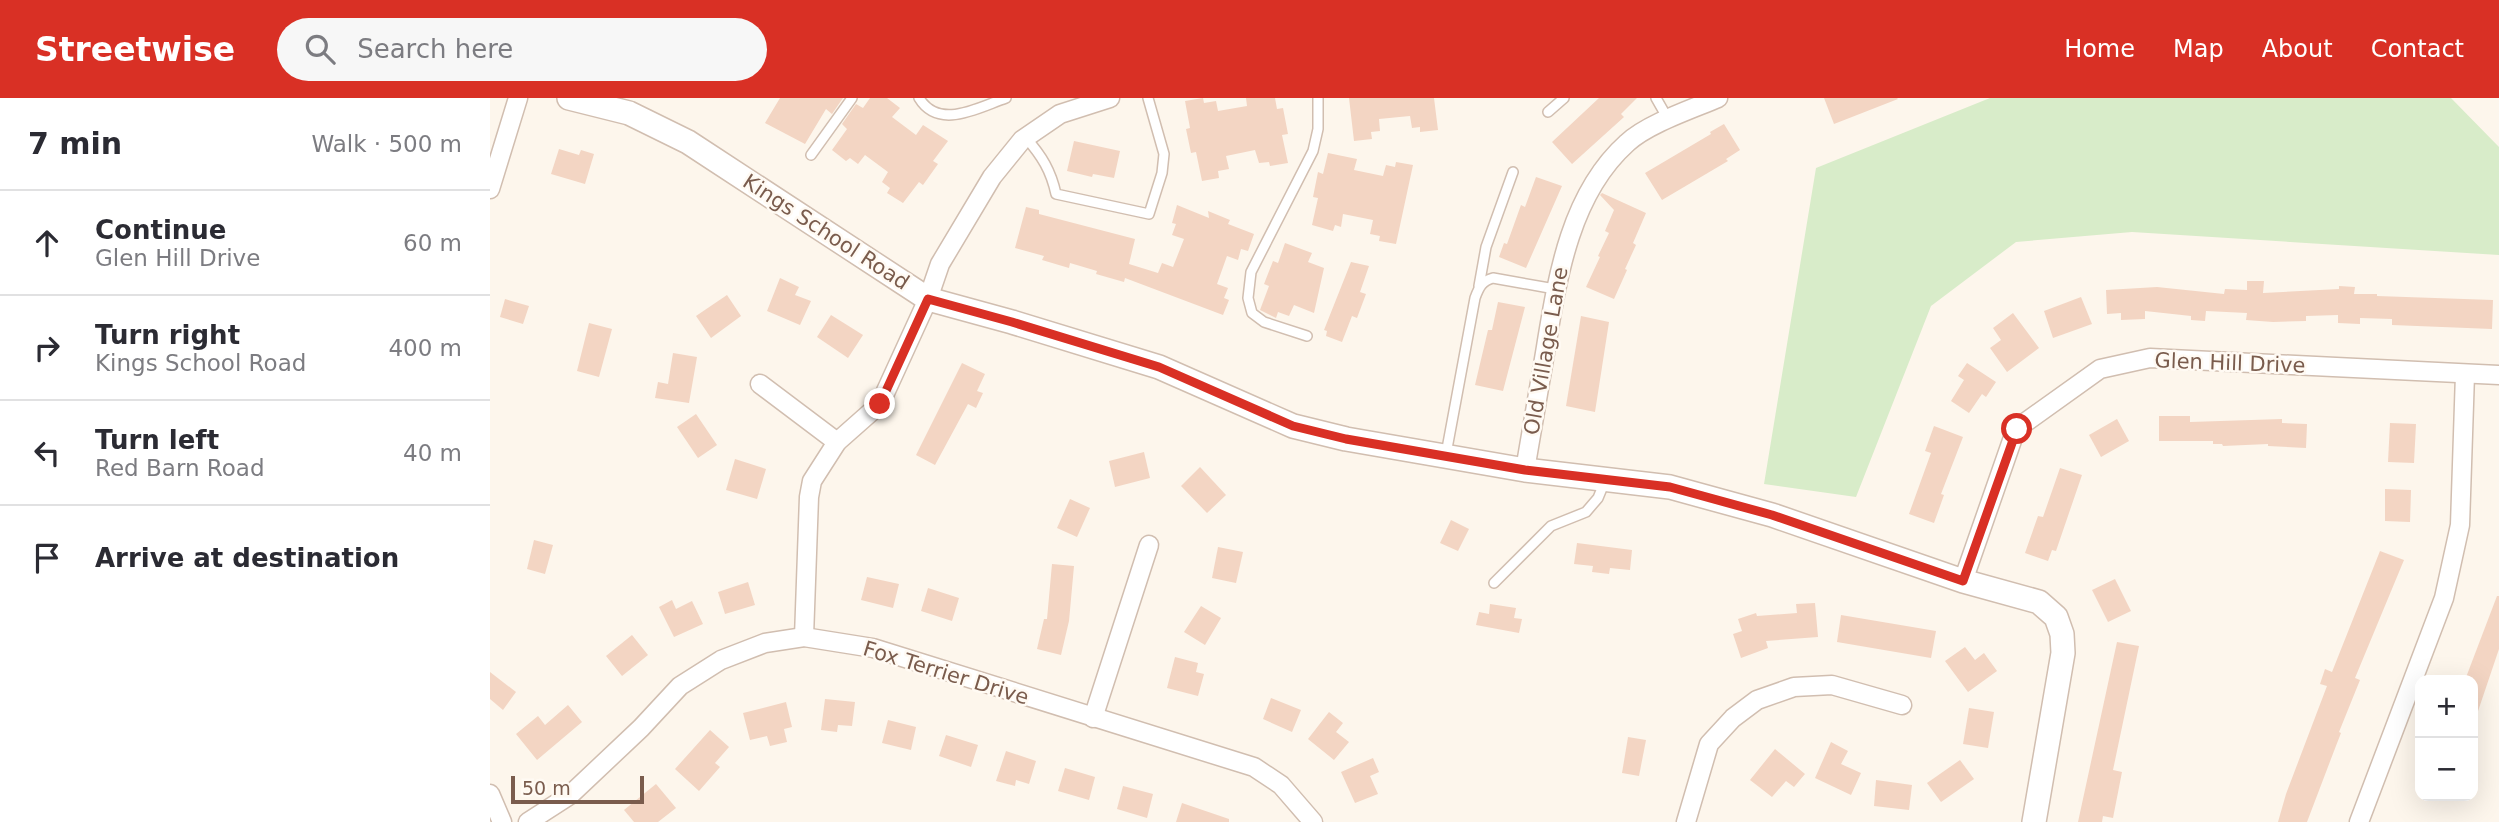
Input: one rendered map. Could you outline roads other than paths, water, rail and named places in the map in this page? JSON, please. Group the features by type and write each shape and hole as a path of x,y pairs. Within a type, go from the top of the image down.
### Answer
{"street":[{"path":"490,189 518,98"},
{"name":"Kings School Road","path":"569,98 629,113 688,142 928,299 1159,367 1293,426 1346,439 1525,470 1670,487 1772,515 1963,581 2039,602 2056,617 2062,634 2063,653 2034,822"},
{"path":"804,637 811,481 837,442 880,404 928,299 940,264 992,177 1026,138 1060,114 1110,98"},
{"name":"Old Village Lane","path":"1525,470 1555,289 1587,194 1607,164 1629,141 1668,119 1718,98"},
{"name":"Glen Hill Drive","path":"1963,581 2017,429 2060,395 2100,369 2150,358 2499,375"},
{"path":"2359,822 2444,598 2460,525 2465,374"},
{"path":"760,384 837,442"},
{"path":"1093,718 1149,545"},
{"name":"Fox Terrier Drive","path":"528,822 570,795 641,727 680,685 721,660 765,643 804,637 873,648 1254,767 1281,785 1313,822"},
{"path":"1686,822 1709,744 1733,718 1757,700 1794,687 1832,685 1902,705"},
{"path":"490,794 502,822"}],"lane":[{"path":"811,155 852,98"},
{"path":"919,98 934,113 955,116 1006,98"},
{"path":"1026,138 1050,170 1056,194 1149,215 1162,173 1164,154 1148,98"},
{"path":"1307,336 1264,322 1252,313 1248,298 1251,272 1312,151 1318,129 1318,98"},
{"path":"1548,112 1564,98"},
{"path":"1656,98 1668,119"},
{"path":"1446,456 1486,247 1513,172"},
{"path":"1479,286 1493,278 1555,289"},
{"path":"1494,583 1551,526 1586,512 1598,498 1606,479"}]}
